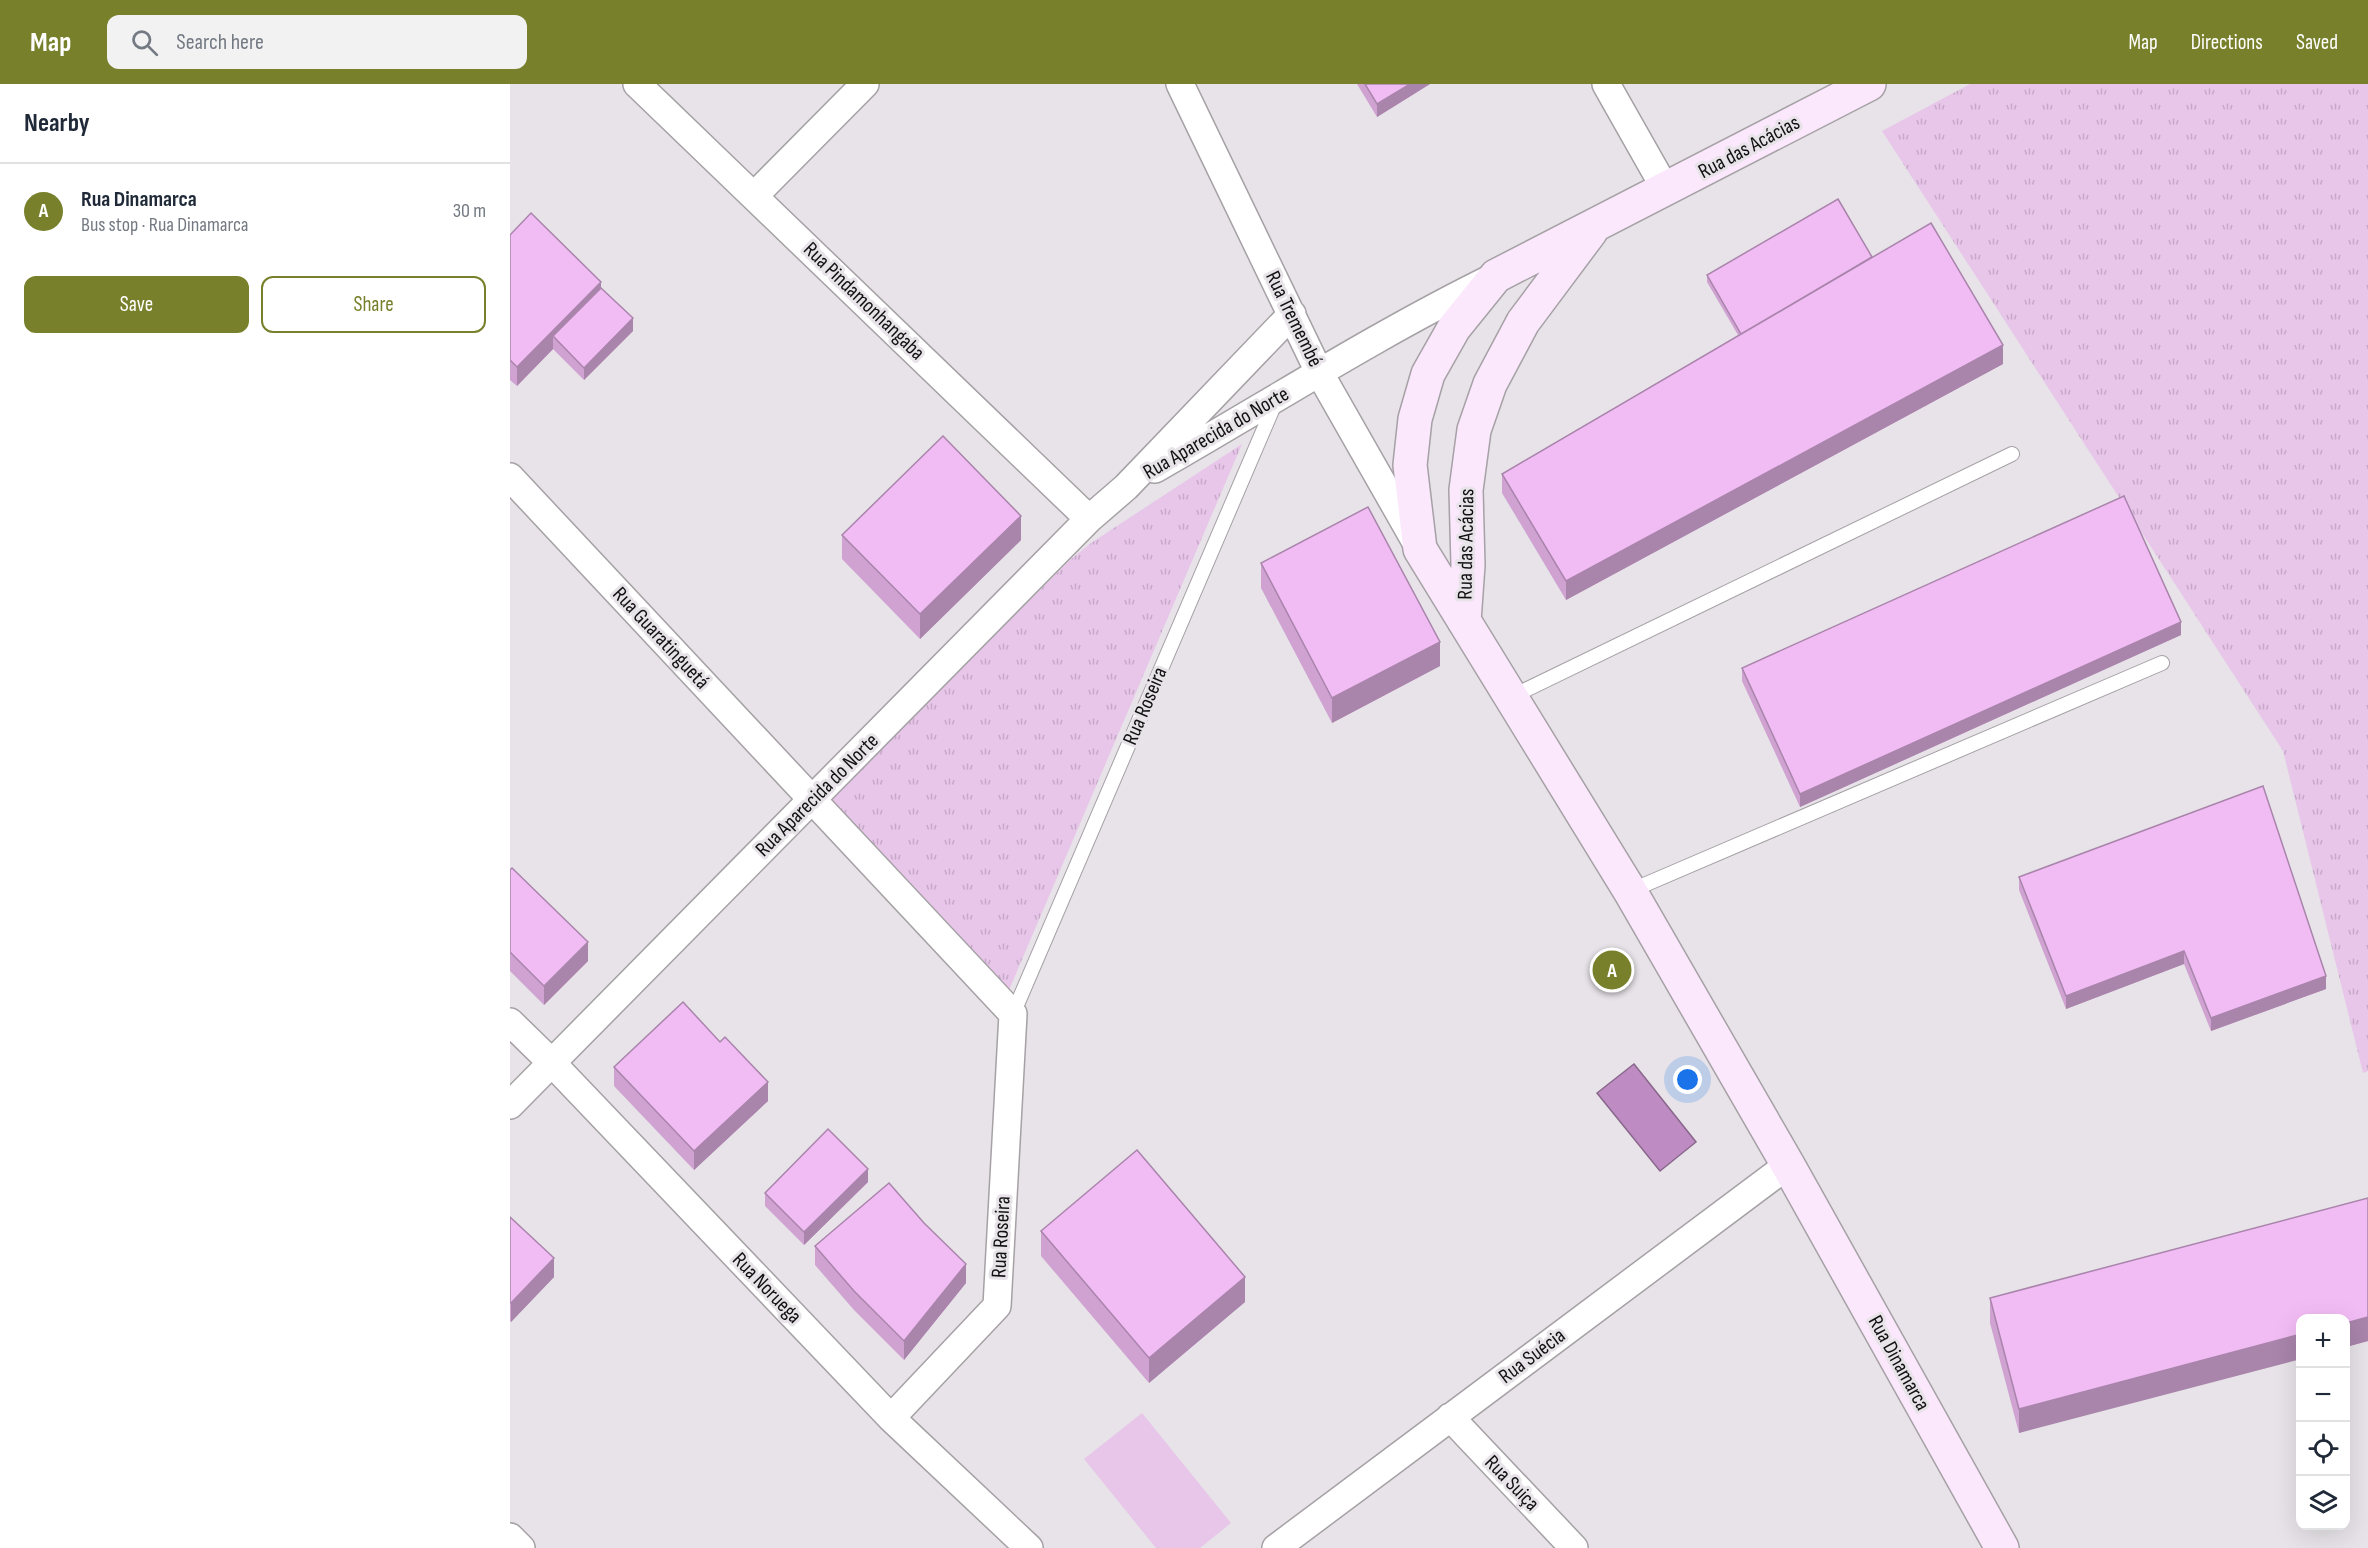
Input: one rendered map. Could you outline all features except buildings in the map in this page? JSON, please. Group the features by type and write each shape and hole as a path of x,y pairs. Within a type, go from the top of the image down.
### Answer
{"main road":[{"name":"Rua das Acácias","path":"1464,621 1420,549 1410,465 1415,419 1428,374 1454,328 1496,276 1869,84"},
{"name":"Rua das Acácias","path":"1464,621 1468,565 1466,490 1474,430 1490,384 1523,322 1596,224"},
{"name":"Rua Dinamarca","path":"1464,621 1630,891 1788,1165 2002,1548"}],"street":[{"name":"Rua Pindamonhangaba","path":"637,84 1089,519"},
{"path":"754,196 865,84"},
{"name":"Rua Tremembé","path":"1180,84 1319,372 1420,549"},
{"path":"1606,84 1666,190"},
{"name":"Rua Aparecida do Norte","path":"1126,487 1319,372 1444,302 1496,276"},
{"name":"Rua Aparecida do Norte","path":"510,1105 1089,519 1126,487 1292,314"},
{"name":"Rua Guaratinguetá","path":"510,477 813,800"},
{"path":"813,800 1013,1014"},
{"name":"Rua Roseira","path":"891,1418 997,1306 1013,1014"},
{"name":"Rua Noruega","path":"510,1022 891,1418 1029,1548"},
{"name":"Rua Suécia","path":"1276,1548 1788,1165"},
{"name":"Rua Suiça","path":"1450,1417 1574,1548"},
{"path":"510,1537 521,1548"}],"lane":[{"name":"Rua Roseira","path":"1013,1014 1277,399"},
{"path":"1511,697 2012,454"},
{"path":"1630,891 2162,663"}],"green space":[{"path":"1970,84 2368,84 2368,1071 2363,1073 2283,751 1882,131"},
{"path":"1242,444 1009,990 831,799 1070,560 1091,543"},
{"path":"1142,1413 1231,1523 1200,1548 1156,1548 1084,1459"}],"shaded area":[{"path":"1634,1064 1696,1142 1660,1171 1597,1093"}],"place":[{"name":"Rua Dinamarca","path":"1612,970"}]}
